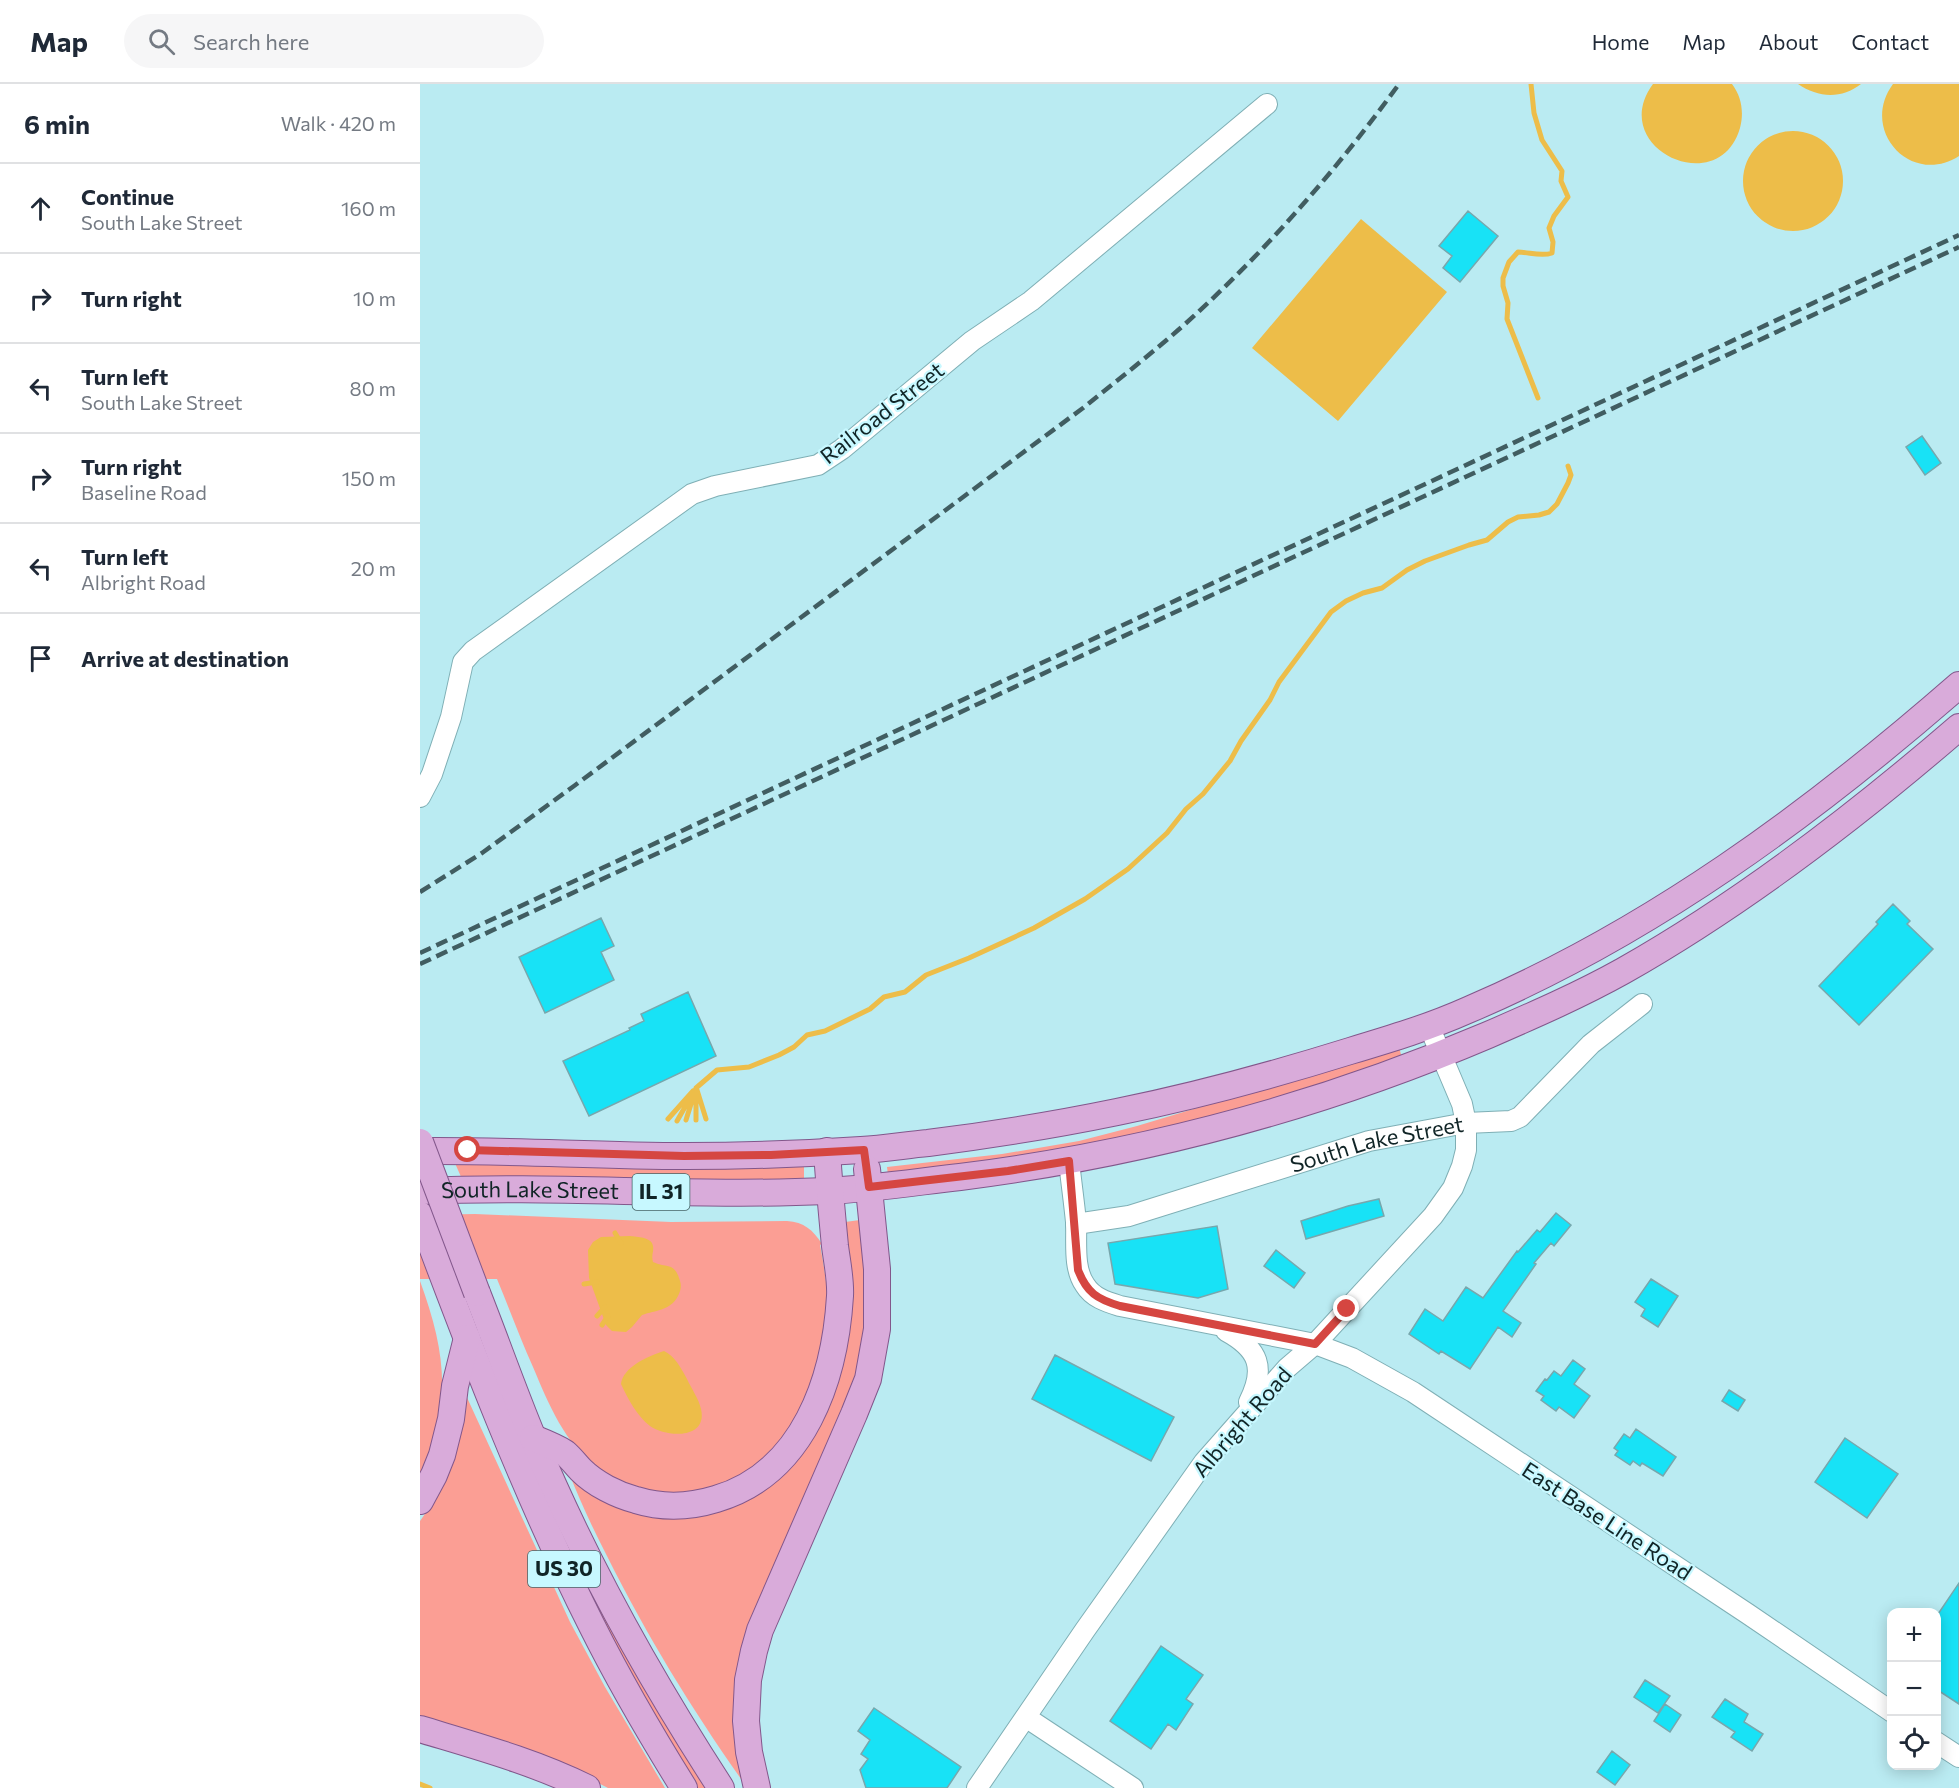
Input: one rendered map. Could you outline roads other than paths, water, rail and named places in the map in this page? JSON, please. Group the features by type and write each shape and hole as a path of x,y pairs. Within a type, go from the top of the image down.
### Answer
{"main road":[{"name":"IL 31","path":"1429,1026 1518,988 1624,931 1686,893 1774,835 1832,792 1959,685"},
{"name":"IL 31","path":"1069,1161 1180,1137 1325,1097 1441,1054 1556,1005 1625,970 1781,868 1852,815 1959,727"},
{"name":"South Lake Street","path":"420,1151 684,1156 771,1155 864,1150 971,1138 1047,1126 1215,1091 1282,1073 1429,1026"},
{"name":"US 30","path":"420,1142 533,1437 588,1556 622,1623 677,1719 721,1788"},
{"path":"757,1788 749,1752 746,1721 748,1680 760,1630 868,1379 878,1329 878,1301 864,1150"},
{"path":"533,1437 565,1453 582,1472 609,1490 658,1506 684,1506 731,1495 756,1482 778,1462 803,1432 810,1418 832,1353 840,1293 827,1151"},
{"name":"South Lake Street","path":"420,1191 473,1189 705,1193 829,1191 997,1172 1069,1161"},
{"name":"US 30","path":"420,1215 467,1338 544,1524 592,1627 639,1714 684,1788"},
{"path":"420,1501 442,1455 452,1419 455,1386 467,1338"},
{"path":"420,1729 572,1780 587,1788"}],"street":[{"name":"Railroad Street","path":"420,797 432,774 451,717 463,662 473,651 692,494 715,486 818,465 842,449 972,341 1031,301 1267,104"},
{"name":"South Lake Street","path":"1076,1224 1129,1216 1369,1141 1466,1123 1510,1121 1520,1117 1591,1044 1642,1004"},
{"name":"Albright Road","path":"977,1788 1204,1462 1243,1415 1287,1368 1315,1344 1446,1199 1462,1166 1466,1150 1466,1123 1462,1104 1429,1026"},
{"name":"East Base Line Road","path":"1069,1161 1078,1270 1084,1284 1098,1298 1120,1306 1315,1344 1352,1358 1413,1392 1887,1709"},
{"path":"1213,1324 1241,1339 1252,1350 1259,1366 1257,1387 1243,1415"},
{"path":"1027,1718 1133,1788"},
{"path":"1941,1745 1959,1757"}],"waterway":[{"path":"1531,84 1534,113 1542,140 1562,171 1561,181 1568,197 1554,216 1549,228 1553,242 1552,253 1518,252 1509,262 1503,278 1508,303 1507,319 1538,398"},
{"path":"686,1120 696,1088 717,1070 749,1067 779,1055 794,1047 807,1035 825,1031 870,1009 884,997 905,992 926,975 1034,928 1085,899 1128,869 1167,833 1230,761 1270,700 1279,682 1331,612 1346,601 1382,588 1407,570 1425,561 1487,540 1508,522 1518,517 1549,512 1557,504 1568,483 1571,475 1568,466"},
{"path":"697,1090 706,1119"},
{"path":"668,1119 693,1091"},
{"path":"696,1096 696,1120"},
{"path":"677,1121 689,1100"},
{"path":"615,1233 621,1243"},
{"path":"584,1284 597,1282"},
{"path":"597,1316 605,1307"},
{"path":"602,1325 608,1316"},
{"path":"420,1784 430,1788"}],"railway":[{"path":"420,892 482,853 574,786 1083,408 1153,351 1223,288 1303,205 1399,84"},
{"path":"420,953 1959,235"},
{"path":"420,964 1959,247"}]}
